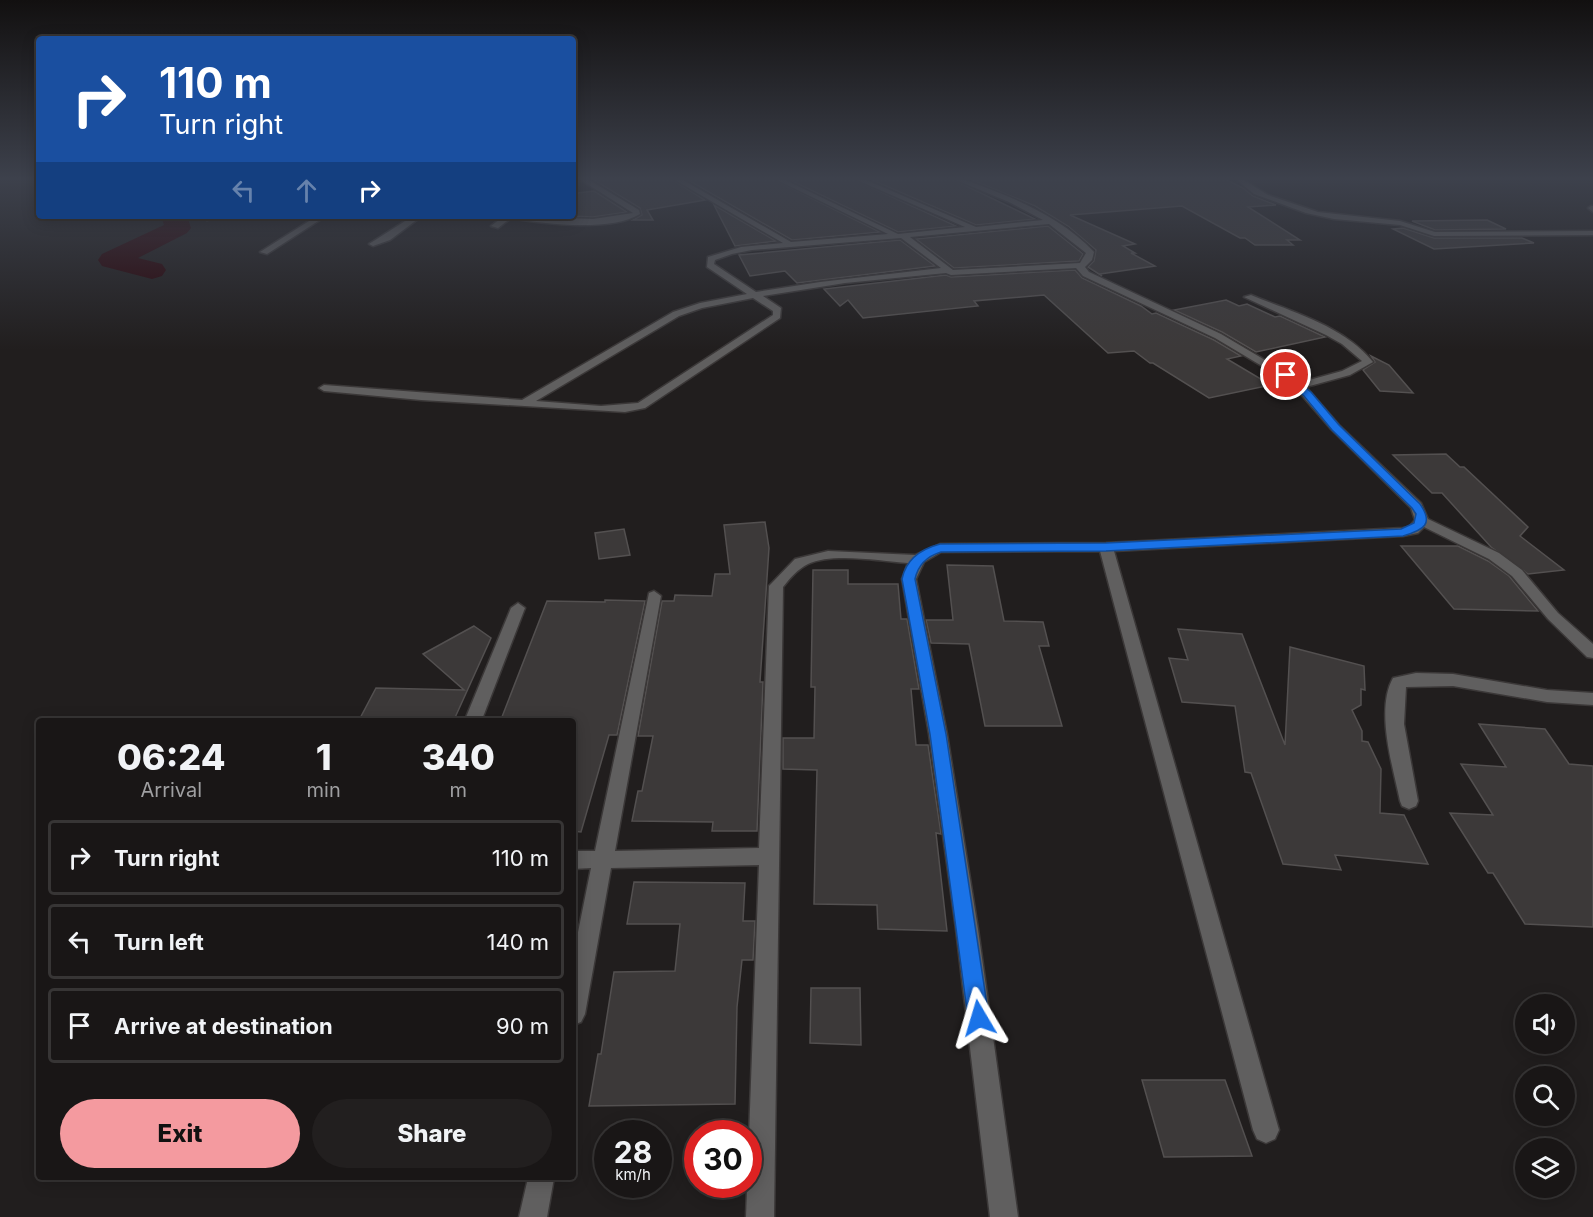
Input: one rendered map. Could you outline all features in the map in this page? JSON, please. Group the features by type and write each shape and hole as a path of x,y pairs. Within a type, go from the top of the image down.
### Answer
{"street":[{"path":"264,252 288,237"},
{"path":"373,244 389,237"},
{"path":"778,237 795,245"},
{"path":"324,388 524,404 625,409 641,406 777,316 778,310 710,265 711,259 738,251 891,237"},
{"path":"901,237 951,273 1081,265 1090,256 1090,252 1070,237"},
{"path":"1004,1217 967,930 940,746 909,579 911,569 926,552 940,548 1106,547 1403,532 1413,530 1422,521 1422,514 1416,506 1335,427 1299,386 1275,368 1218,336 1086,273 1080,269 1081,265"},
{"path":"524,404 676,314 700,306 808,284 948,270"},
{"path":"1248,297 1339,339 1361,352 1368,362 1346,373 1299,386"},
{"path":"1422,521 1494,556 1517,573 1553,616 1593,653"},
{"path":"1106,547 1266,1130"},
{"path":"760,1217 777,586 788,571 804,560 820,555 918,560"},
{"path":"576,999 654,596"},
{"path":"474,718 518,608"},
{"path":"1409,801 1395,726 1395,692 1400,682 1415,678 1443,680 1547,696 1593,699"},
{"path":"576,860 769,856"},
{"path":"533,1217 541,1180"}],"building":[{"path":"730,237 769,237 776,241 735,246"},
{"path":"786,237 827,237 792,240"},
{"path":"938,237 1061,237 1083,254 1079,261 954,268 916,239"},
{"path":"1081,237 1119,237 1135,244 1123,246 1135,253 1131,253 1155,266 1100,274 1102,276 1088,267 1094,261 1096,250"},
{"path":"1238,237 1295,237 1300,240 1287,240 1293,245 1255,245 1245,238"},
{"path":"1409,237 1522,238 1534,243 1434,249"},
{"path":"900,240 935,266 797,283 785,271 750,276 739,255"},
{"path":"1075,270 1082,278 1141,306 1152,314 1156,313 1214,340 1241,356 1227,359 1271,385 1209,398 1134,351 1108,353 1044,295 974,301 978,306 863,318 848,300 840,306 824,289 946,275 951,277"},
{"path":"1226,300 1239,306 1247,304 1275,317 1280,316 1325,337 1256,352 1222,332 1174,310"},
{"path":"1371,356 1389,365 1413,393 1380,391 1363,370 1375,362"},
{"path":"1446,454 1460,467 1464,467 1528,527 1520,536 1564,570 1528,574 1491,547 1442,493 1432,493 1393,455"},
{"path":"765,522 769,548 760,682 763,682 757,831 712,831 713,822 632,821 638,791 642,791 653,736 638,736 662,601 674,601 675,595 712,596 715,574 730,574 724,525"},
{"path":"624,529 630,555 599,559 595,533"},
{"path":"1401,546 1458,546 1488,561 1509,576 1538,611 1454,609"},
{"path":"947,565 993,566 1004,621 1043,622 1049,646 1039,646 1062,726 985,726 969,644 931,643 926,620 953,620"},
{"path":"813,570 848,570 848,584 898,584 901,619 907,619 919,689 911,689 916,745 928,745 941,834 936,833 947,931 878,929 877,905 814,904 817,770 783,769 783,738 814,738 815,687 811,687"},
{"path":"605,600 645,601 617,735 609,735 581,832 576,831 576,718 502,718 547,601 605,602"},
{"path":"474,626 491,638 455,718 360,718 376,688 464,690 423,654"},
{"path":"1178,629 1242,634 1285,745 1290,647 1364,666 1365,690 1361,689 1361,705 1352,710 1362,731 1362,741 1368,742 1381,769 1380,813 1404,815 1428,864 1335,855 1341,870 1283,864 1251,773 1245,772 1235,706 1182,702 1169,658 1188,660"},
{"path":"1479,724 1545,729 1569,764 1593,766 1593,927 1525,924 1493,873 1488,873 1450,813 1493,815 1461,764 1506,767"},
{"path":"634,882 745,883 743,921 755,921 753,960 742,960 737,1007 735,1104 589,1106 598,1054 601,1054 614,972 675,971 680,924 627,924"},
{"path":"811,988 860,988 861,1045 810,1043"},
{"path":"1142,1080 1225,1080 1252,1156 1164,1157"}],"waterway":[{"path":"152,270 112,260 160,237"}],"route":[{"path":"979,1018 938,734 909,579 911,569 926,552 940,548 1106,547 1403,532 1419,526 1422,514 1416,506 1335,427 1308,394 1286,375"}]}
